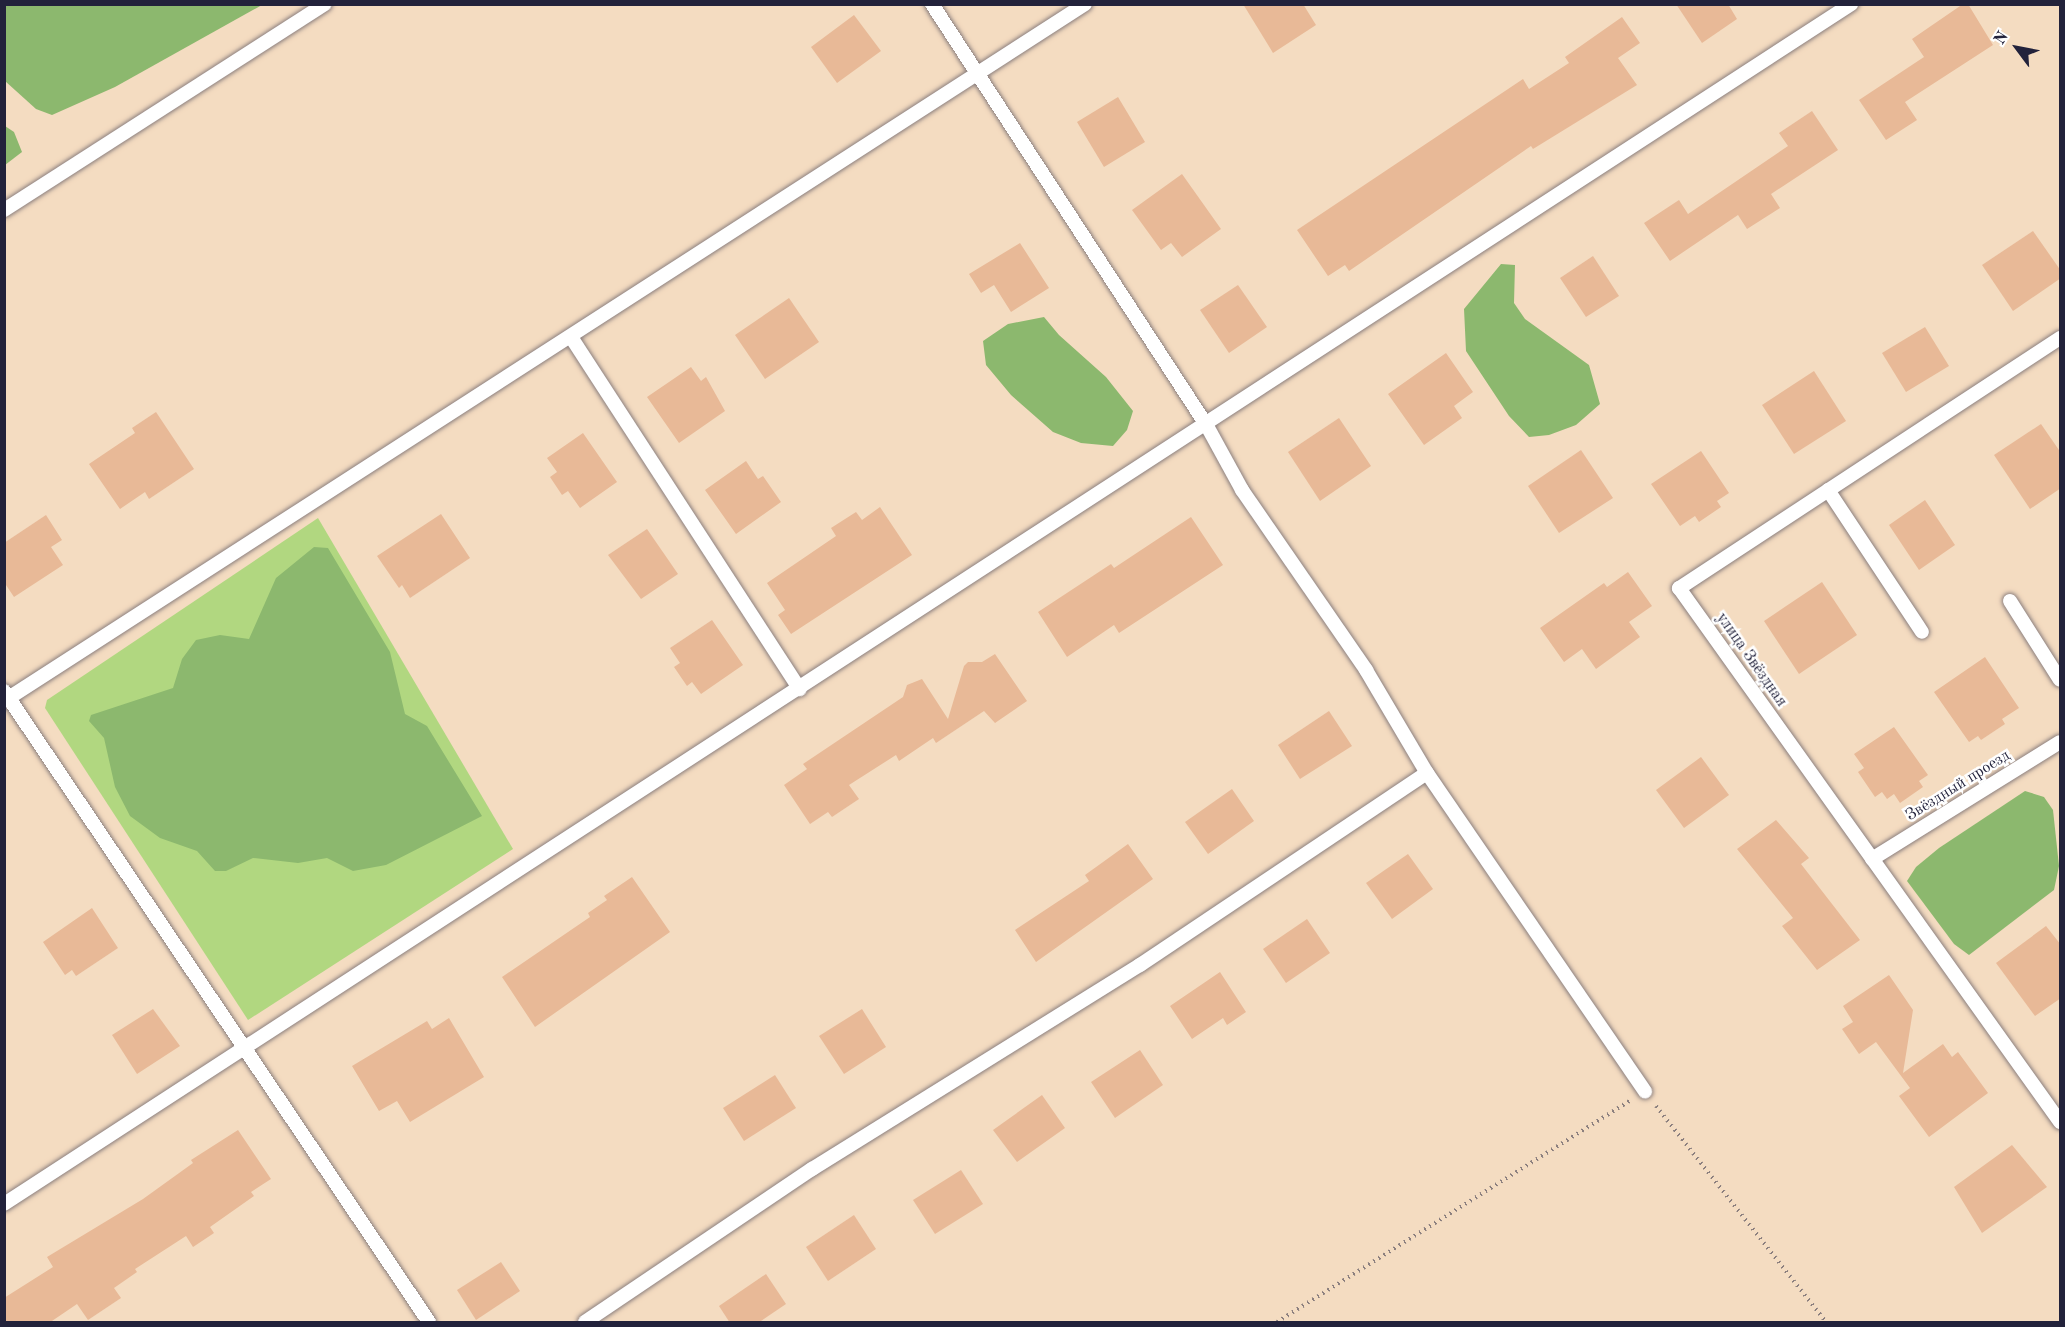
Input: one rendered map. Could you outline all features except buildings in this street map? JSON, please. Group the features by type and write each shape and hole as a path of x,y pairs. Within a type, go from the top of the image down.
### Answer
{"lane":[{"path":"4,210 325,4"},
{"path":"932,4 1207,426 1242,490 1366,670 1427,772 1645,1091"},
{"path":"429,1323 6,697 571,337 1085,4"},
{"path":"4,1204 1207,426 1851,4"},
{"path":"571,337 800,689"},
{"name":"улица Звёздная","path":"2061,338 1679,588 2061,1122"},
{"path":"1828,490 1922,632"},
{"path":"2010,601 2061,680"},
{"name":"Звёздный проезд","path":"1872,859 2061,742"},
{"path":"585,1323 812,1169 1140,964 1427,772"}],"path":[{"path":"1277,1323 1645,1091 1826,1323"}],"green space":[{"path":"4,5 262,5 115,87 52,115 36,109 5,81"},
{"path":"5,126 14,132 22,152 5,165"},
{"path":"1501,264 1515,265 1514,303 1525,319 1589,365 1600,404 1576,425 1549,435 1529,437 1509,416 1466,351 1464,309"},
{"path":"1044,317 1059,335 1106,377 1133,411 1127,430 1113,446 1081,443 1053,432 1011,395 986,365 983,341 1008,324"},
{"path":"318,518 513,849 248,1020 45,708 47,700"},
{"path":"314,547 328,548 390,652 405,714 427,726 482,816 386,865 353,871 327,858 298,863 253,858 226,871 215,871 197,851 160,838 130,816 115,787 104,738 89,721 91,715 173,688 182,659 196,640 220,635 249,639 276,578"},
{"path":"2025,791 2044,797 2053,810 2059,866 2054,890 1969,955 1954,944 1907,881 1916,867 1939,848"}]}
